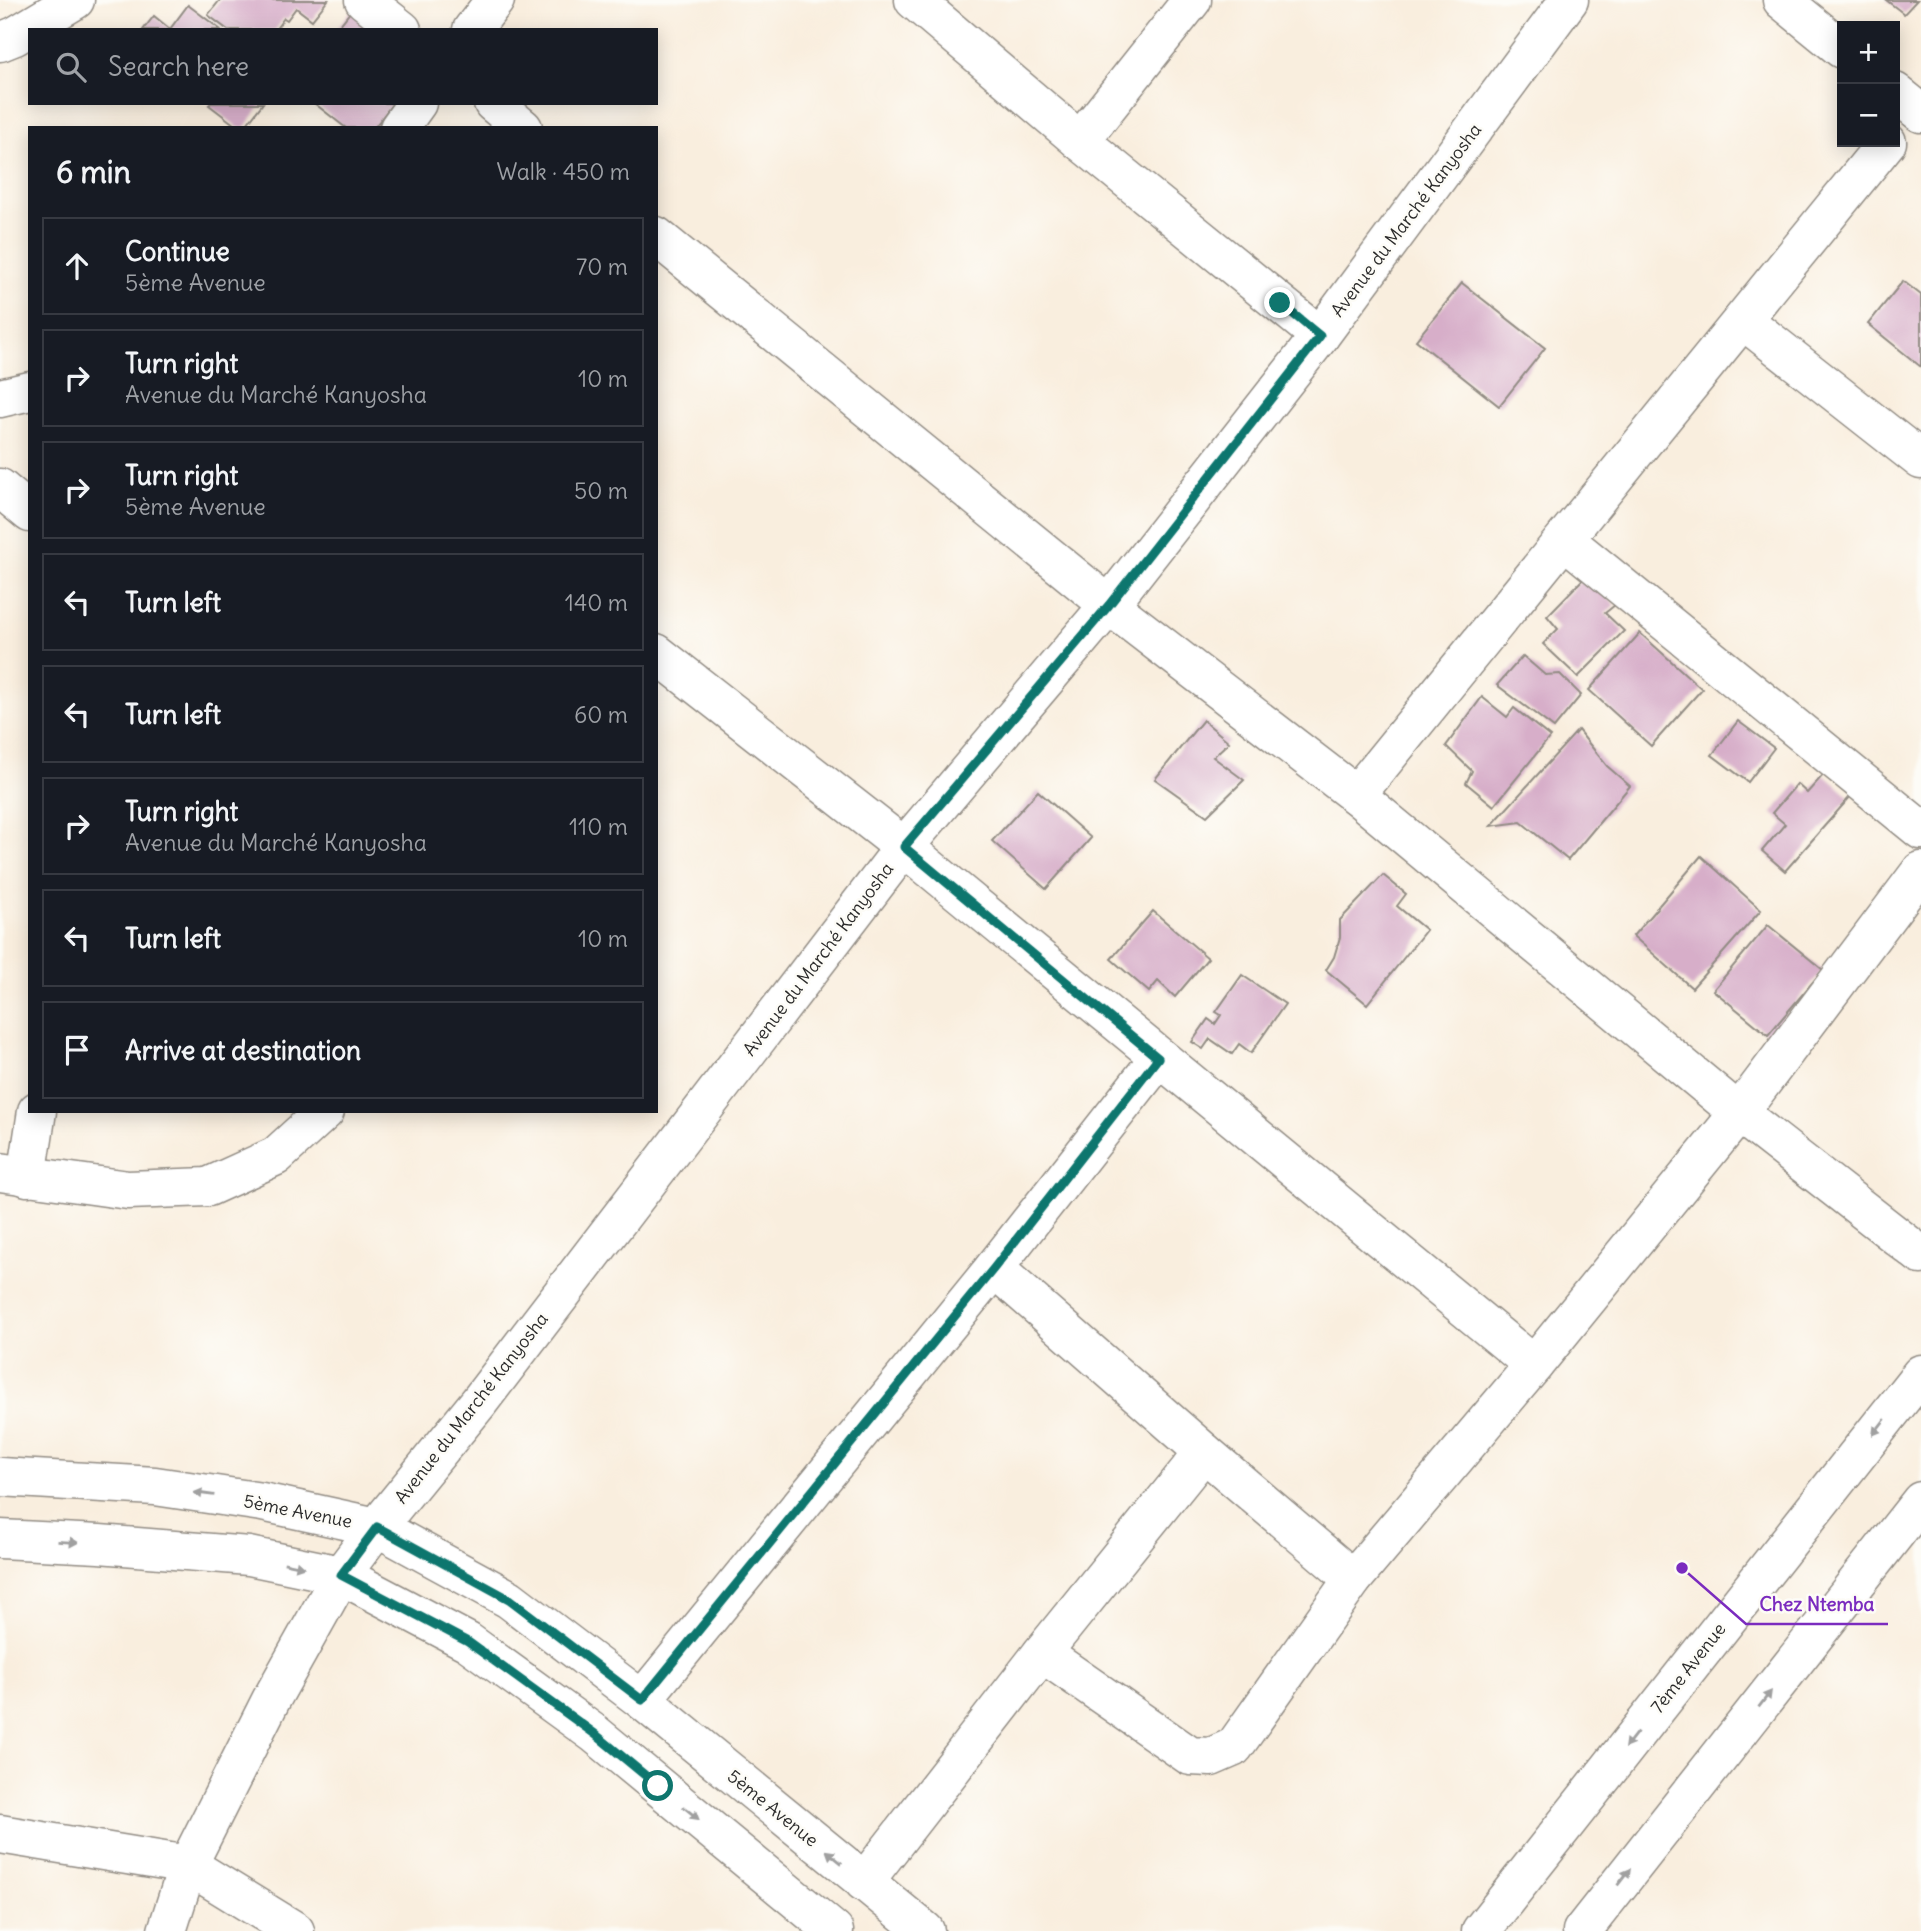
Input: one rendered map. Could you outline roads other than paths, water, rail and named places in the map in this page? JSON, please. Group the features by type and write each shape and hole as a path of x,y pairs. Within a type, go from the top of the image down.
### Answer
{"street":[{"path":"28,28 75,0"},
{"path":"364,0 399,28"},
{"path":"474,28 495,0"},
{"path":"915,0 1080,141 1320,336"},
{"path":"1080,141 1192,0"},
{"name":"Avenue du Marché Kanyosha","path":"167,1931 188,1865 271,1700 341,1575 479,1402 904,847 1109,605 1320,336 1569,0"},
{"path":"1782,0 1837,45"},
{"path":"0,42 28,28"},
{"path":"400,126 416,105"},
{"path":"495,105 521,126"},
{"path":"1356,795 1883,147"},
{"path":"658,238 1109,605 1356,795 1739,1113 1921,1255"},
{"path":"1743,320 1921,460"},
{"path":"0,398 28,391"},
{"path":"0,488 28,511"},
{"path":"1565,540 1921,830"},
{"path":"660,665 904,847 1534,1365"},
{"path":"1042,1653 1190,1756 1211,1757 1234,1747 1353,1579 1534,1365 1739,1113 1921,871"},
{"path":"642,1700 994,1268 1158,1058"},
{"path":"36,1113 13,1175 128,1190 208,1187 276,1156 323,1113"},
{"path":"994,1268 1353,1579"},
{"name":"7ème Avenue","path":"1481,1931 1921,1374"},
{"path":"864,1882 1042,1653 1204,1452"},
{"name":"5ème Avenue","path":"0,1477 155,1486 261,1502 377,1527 509,1599 642,1700 925,1931"},
{"path":"1582,1931 1921,1501"},
{"path":"0,1539 249,1556 341,1575 468,1642 595,1734 834,1931"},
{"path":"0,1834 188,1865 295,1931"}],"place":[{"name":"Chez Ntemba","path":"1682,1568"}]}
